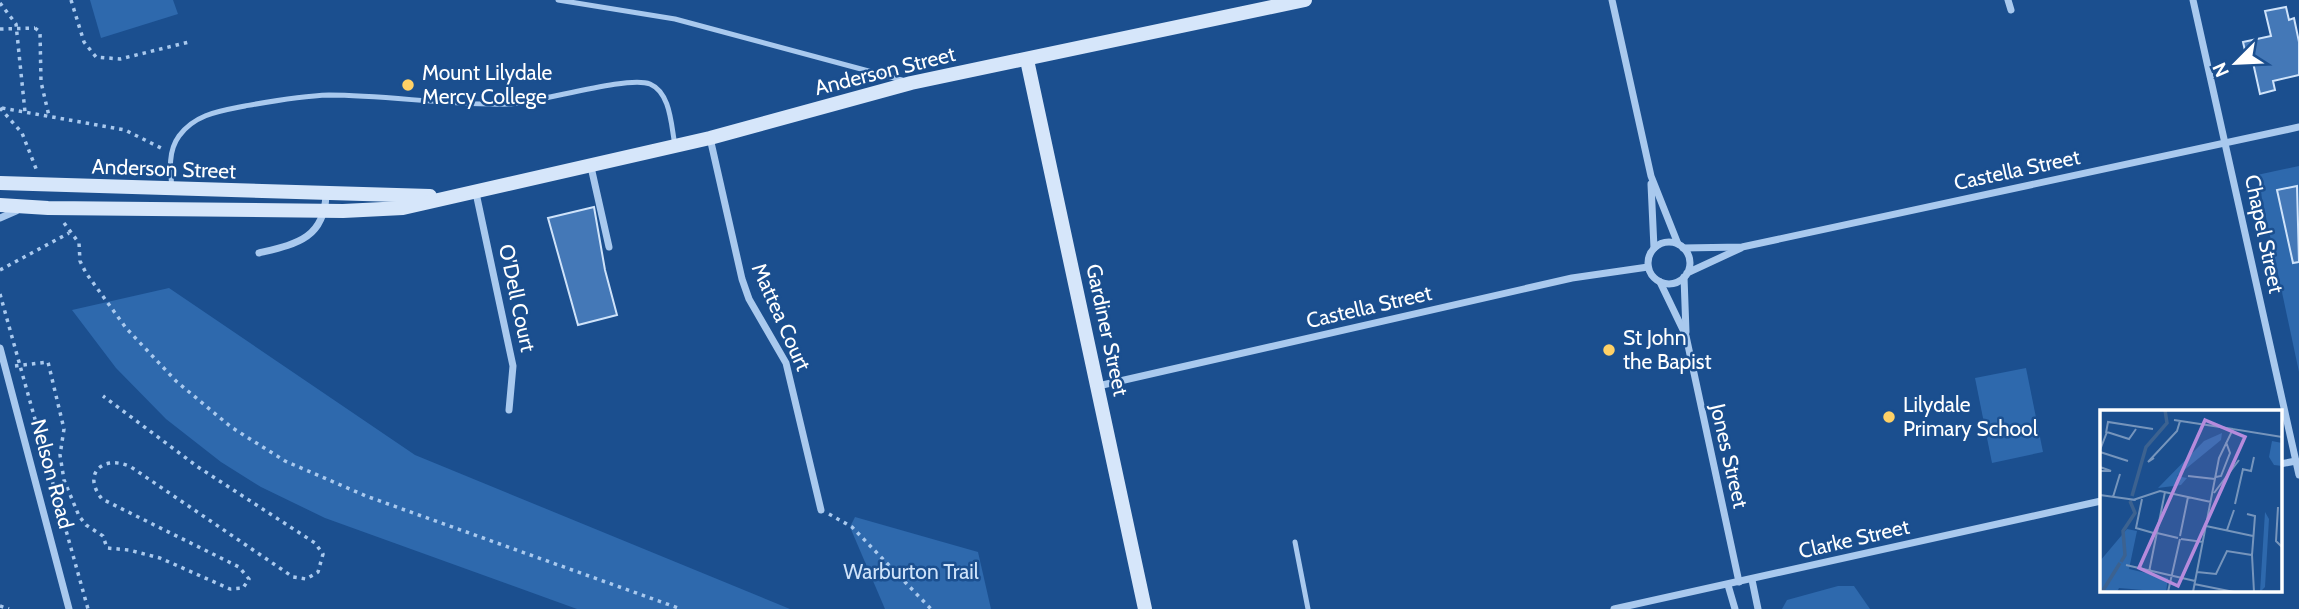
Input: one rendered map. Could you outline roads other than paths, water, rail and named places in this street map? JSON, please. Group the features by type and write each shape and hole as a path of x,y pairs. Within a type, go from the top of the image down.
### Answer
{"main road":[{"name":"Anderson Street","path":"0,205 48,208 325,211 403,208 710,138 911,83 1305,0"},
{"name":"Gardiner Street","path":"1027,60 1145,609"},
{"name":"Anderson Street","path":"0,183 326,195 428,197 476,193"}],"street":[{"path":"1612,0 1651,176 1680,246 1689,260 1686,275 1673,284 1660,282 1648,267 1654,248 1651,176"},
{"path":"2008,0 2011,10"},
{"name":"Chapel Street","path":"2193,0 2299,475"},
{"name":"Castella Street","path":"1680,246 1742,247 2299,127"},
{"name":"Mattea Court","path":"710,138 742,279 749,299 786,363 821,510"},
{"path":"592,167 609,247"},
{"name":"O'Dell Court","path":"476,193 513,366 509,410"},
{"path":"259,253 304,239 318,226 325,211 326,195"},
{"path":"0,218 20,210 48,208"},
{"path":"1654,248 1665,242 1680,246"},
{"name":"Castella Street","path":"1686,275 1742,247"},
{"name":"Castella Street","path":"1098,386 1572,278 1648,267"},
{"name":"Jones Street","path":"1686,275 1686,337 1739,582"},
{"name":"Jones Street","path":"1660,282 1686,337"},
{"name":"Nelson Road","path":"0,348 69,609"},
{"path":"2282,464 2296,461"},
{"name":"Clarke Street","path":"1614,609 2100,501"},
{"path":"1752,580 1758,609"},
{"path":"1728,584 1735,609"}],"lane":[{"path":"558,0 675,19 911,83"},
{"path":"172,190 172,154 178,137 203,116 288,98 359,96 511,103 542,100 637,81 657,87 664,95 675,145"},
{"path":"1295,542 1308,609"}],"place":[{"name":"Mount Lilydale Mercy College","path":"408,85"},
{"name":"St John the Bapist","path":"1609,350"},
{"name":"Lilydale Primary School","path":"1889,417"}],"park label":[{"name":"Warburton Trail","path":"911,572"}]}
